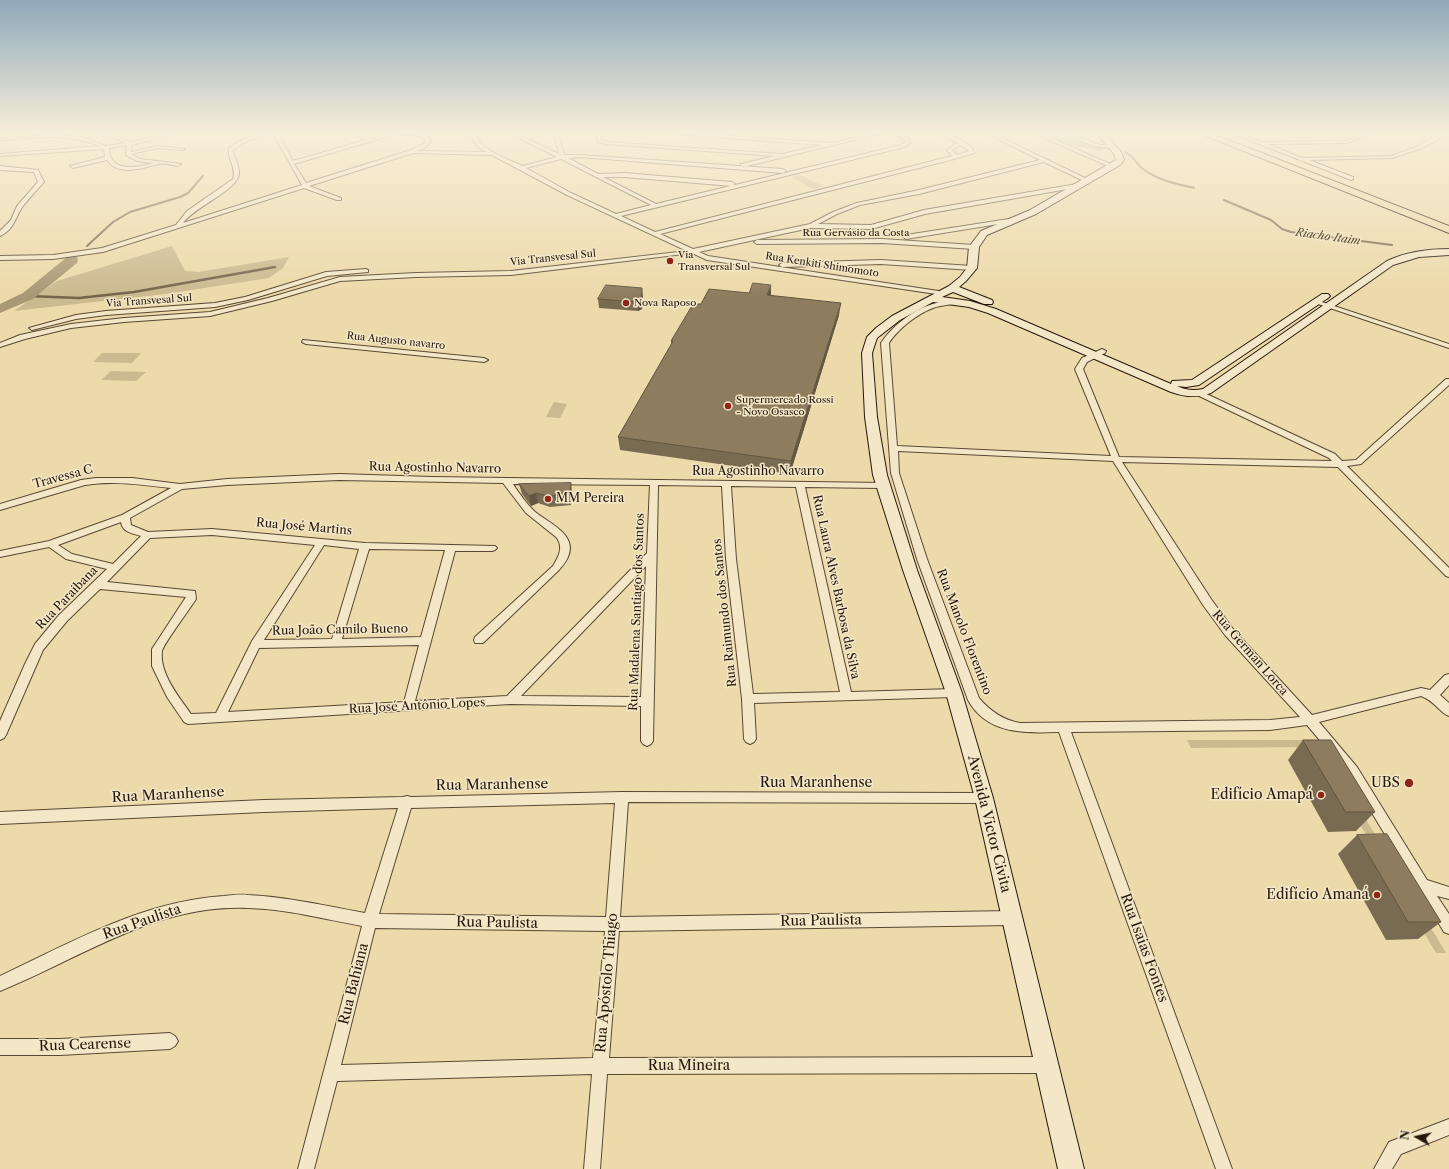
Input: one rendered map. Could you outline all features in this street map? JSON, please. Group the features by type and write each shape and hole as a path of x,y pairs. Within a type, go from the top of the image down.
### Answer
{"highway":[{"path":"1339,187 1434,224 1435,227 1449,232"},
{"path":"1351,187 1449,224"}],"street":[{"path":"0,234 14,220 19,207 24,200 38,187"},
{"path":"178,226 192,211 228,187"},
{"path":"0,258 73,256 103,250 303,187"},
{"path":"306,187 339,199"},
{"name":"Rua Kenkiti Shimomoto","path":"554,187 692,252 713,260 900,288 948,290"},
{"path":"618,187 656,206"},
{"path":"614,216 731,187"},
{"path":"656,234 841,187"},
{"path":"810,226 835,213 859,204 940,187"},
{"path":"737,242 810,226 871,227 924,212 1074,187"},
{"path":"754,265 881,262 972,268 974,247 980,236 1015,220 1069,192 1076,187"},
{"path":"1050,191 1069,192"},
{"path":"882,241 1015,220"},
{"path":"975,226 982,228 986,232"},
{"path":"916,236 917,240 922,243"},
{"name":"Rua Gervásio da Costa","path":"737,242 882,241 974,247"},
{"name":"Via Transvesal Sul","path":"0,345 44,332 113,321 210,314 247,306 329,282 349,278 532,272 692,252 737,242"},
{"path":"929,299 939,299 992,311 1176,383 1189,384 1195,383 1378,260 1388,256 1432,247 1447,250"},
{"path":"948,290 972,295 1175,390 1190,394 1207,391 1299,328 1372,275 1397,260 1447,250"},
{"name":"Avenida Victor Civita","path":"972,268 963,279 948,290 896,318 872,337 867,353 871,417 882,485 910,570 954,693 984,798 1071,1169"},
{"name":"Via Transvesal Sul","path":"0,339 48,323 76,317 215,305 246,299 326,274 354,271 416,275"},
{"path":"1362,271 1372,275"},
{"path":"326,274 329,282"},
{"path":"296,292 299,283"},
{"name":"Rua Kenkiti Shimomoto","path":"900,288 929,299"},
{"path":"959,303 971,300 972,295"},
{"path":"1317,302 1449,346"},
{"name":"Rua Manolo Florentino","path":"959,303 935,306 923,310 886,339 885,343 892,448 895,473 922,559 974,700 991,717 1008,726 1020,728 1270,725 1310,720 1421,692 1433,696"},
{"path":"44,332 48,323"},
{"path":"1286,323 1299,328"},
{"name":"Rua Augusto navarro","path":"306,342 484,360"},
{"name":"Rua German Lorca","path":"1097,353 1082,362 1079,366 1079,371 1116,459 1217,617 1310,720 1353,771 1449,926"},
{"path":"892,448 1116,459 1339,464 1358,462 1449,381"},
{"path":"1200,393 1332,456 1449,574"},
{"name":"Rua Agostinho Navarro","path":"0,554 51,544 125,517 180,487 227,482 339,477 506,482 882,485"},
{"name":"Travessa C","path":"0,508 84,482 97,480 123,479 180,487"},
{"path":"479,640 556,568 563,560 567,552 566,545 561,535 530,512 506,482"},
{"name":"Rua Madalena Santiago dos Santos","path":"647,741 646,702 654,483"},
{"name":"Rua Raimundo dos Santos","path":"726,484 733,586 748,699 750,739"},
{"name":"Rua Laura Alves Barbosa da Silva","path":"800,484 846,695"},
{"name":"Rua José Martins","path":"125,517 126,526 128,528 147,535 212,532 365,546 492,548"},
{"name":"Rua Paraibana","path":"0,735 30,664 39,647 64,618 147,535"},
{"path":"220,717 256,644 321,543"},
{"name":"Rua Paraibana","path":"51,544 70,557 115,568"},
{"path":"336,642 365,546"},
{"path":"408,707 450,548"},
{"path":"510,700 652,555"},
{"name":"Rua José Antônio Lopes","path":"98,585 192,594 191,599 157,649 157,666 171,694 188,719 510,700 646,702"},
{"name":"Rua João Camilo Bueno","path":"256,644 425,641"},
{"path":"1449,678 1433,696 1443,703 1449,710"},
{"path":"748,699 954,693"},
{"name":"Rua Isaias Fontes","path":"1063,727 1224,1169"},
{"name":"Rua Maranhense","path":"0,818 264,806 622,797 984,798"},
{"name":"Rua Apóstolo Thiago","path":"592,1169 600,1066 614,924 622,797"},
{"name":"Rua Bahiana","path":"306,1169 370,921 407,802"},
{"path":"1424,885 1449,893"},
{"name":"Rua Paulista","path":"0,984 120,927 166,911 199,904 247,901 286,905 370,921 614,924 1013,918"},
{"name":"Rua Cearense","path":"0,1047 60,1047 170,1041"},
{"name":"Rua Mineira","path":"331,1073 600,1066 1046,1065"},
{"path":"1382,1169 1395,1148 1449,1127"}],"shaded area":[{"path":"809,187 821,187 814,189"},
{"path":"172,246 185,271 199,272 289,257 283,268 269,278 165,294 14,311 57,281"},
{"path":"102,353 141,353 132,363 93,362"},
{"path":"111,371 146,372 136,381 101,380"},
{"path":"554,402 567,404 560,418 546,417"},
{"path":"1187,740 1305,740 1329,758 1446,953 1436,953 1320,757 1305,747 1191,748"}],"building":[{"name":"Supermercado Rossi - Novo Osasco","path":"753,283 771,285 767,295 841,303 791,461 618,437 693,304 701,304 709,289 749,293"},
{"path":"606,285 642,288 641,300 637,302 598,299"},
{"path":"571,483 570,495 548,496 536,493 529,496 519,484"},
{"path":"1303,740 1331,740 1375,812 1346,812"},
{"path":"1387,834 1441,922 1408,922 1357,835"}],"waterway":[{"path":"87,246 113,222 130,212 180,197 188,193 194,187"},
{"name":"Riacho Itaim","path":"1188,187 1194,188"},
{"name":"Riacho Itaim","path":"1224,200 1271,220 1282,229 1291,232 1392,245"},
{"path":"0,309 28,296 72,260"},
{"path":"28,296 79,298 134,292 275,267"}],"place":[{"name":"Via Transversal Sul","path":"670,261"},
{"name":"Nova Raposo","path":"626,303"},
{"name":"Supermercado Rossi - Novo Osasco","path":"728,406"},
{"name":"MM Pereira","path":"548,499"},
{"name":"UBS","path":"1409,783"},
{"name":"Edifício Amapá","path":"1321,795"},
{"name":"Edifício Amaná","path":"1377,895"}]}
